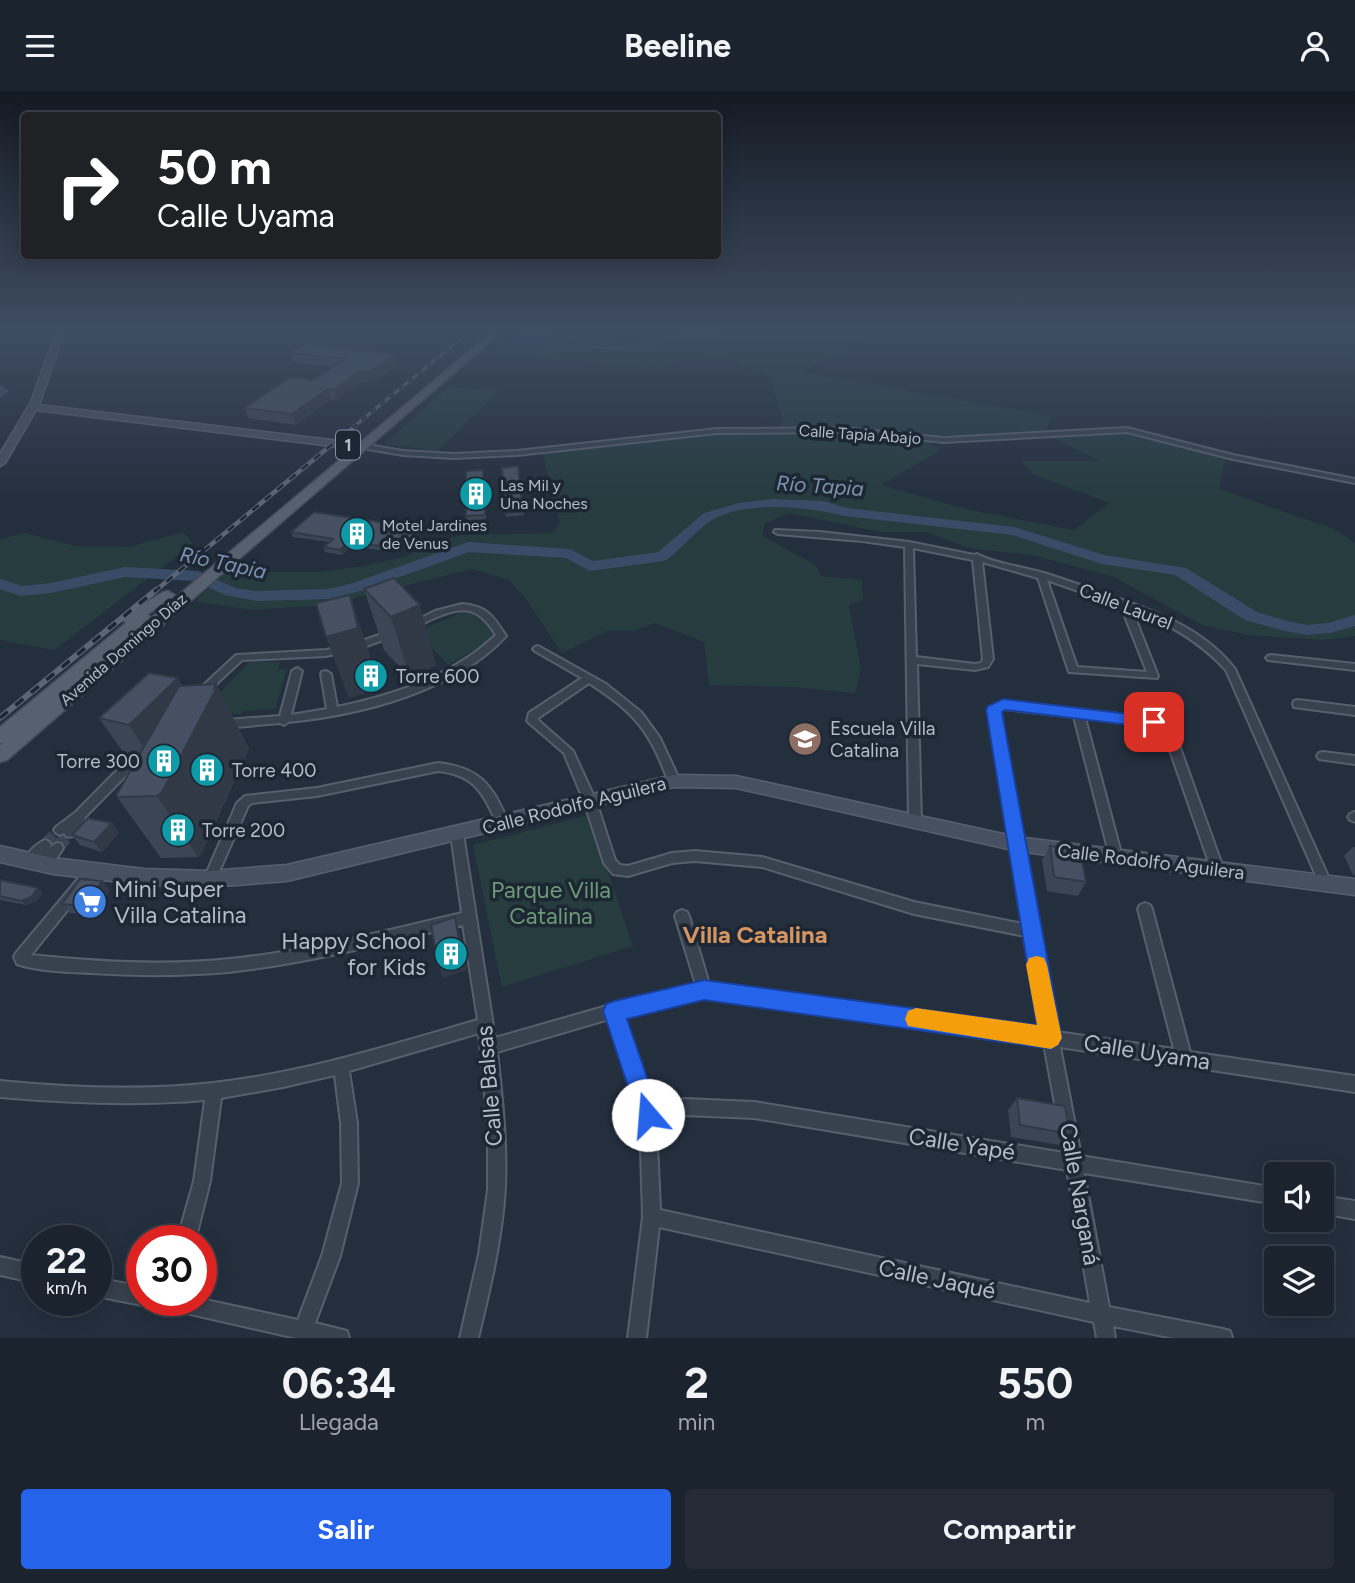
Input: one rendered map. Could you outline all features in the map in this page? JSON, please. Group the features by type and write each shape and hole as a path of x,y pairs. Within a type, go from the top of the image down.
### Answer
{"main road":[{"name":"Avenida Domingo Díaz","path":"0,755 177,595 422,385"},
{"name":"Avenida Domingo Díaz","path":"211,566 434,385"},
{"name":"Avenida Domingo Díaz","path":"0,737 177,595"},
{"path":"0,727 130,618 177,595"},
{"path":"0,770 169,621 177,595"}],"street":[{"path":"0,463 34,407 42,385"},
{"path":"34,407 348,446"},
{"name":"Calle Tapia Abajo","path":"362,446 403,453 454,456 530,451 717,431 845,430 944,440 1127,430 1233,457 1355,481"},
{"name":"Calle Laurel","path":"778,532 846,534 977,557 1041,575 1175,623 1210,646 1230,669 1325,883"},
{"path":"909,544 915,823"},
{"path":"911,660 975,667 985,665 988,659 977,557"},
{"path":"1041,575 1073,670 1153,676 1125,604"},
{"path":"193,700 239,657 300,656 355,647 456,607 475,607 492,617 501,636 486,652 455,671 399,694 332,712 284,721 214,725"},
{"path":"538,649 589,678 638,715 660,748 674,781"},
{"path":"1271,658 1355,667"},
{"path":"284,721 297,671"},
{"path":"326,674 332,712"},
{"path":"589,678 533,716 532,720 568,751 590,801 610,863 617,870 628,871 672,858 695,856 762,862 914,908 1031,931"},
{"path":"1162,703 1166,720 1163,726"},
{"path":"1298,704 1355,711"},
{"name":"Calle Narganá","path":"1078,713 1003,705 993,710 1106,1338"},
{"path":"1116,857 1078,713 1163,726 1169,731 1218,870"},
{"path":"65,831 78,824 80,815 145,748"},
{"path":"1323,756 1355,760"},
{"path":"210,879 243,803 249,799 317,792 438,767 450,767 464,771 483,784 502,823"},
{"name":"Calle Rodolfo Aguilera","path":"0,854 91,871 144,877 210,879 287,873 674,781 736,782 1017,844 1355,887"},
{"name":"Calle Balsas","path":"457,834 487,1048 497,1170 488,1260 469,1338"},
{"path":"36,862 51,846"},
{"path":"91,871 21,959 107,969 223,965 317,952 467,918"},
{"path":"1145,909 1184,1058"},
{"path":"682,916 704,990"},
{"name":"Calle Uyama","path":"487,1048 614,1011 704,990 1355,1084"},
{"path":"614,1011 648,1115 652,1217 637,1338"},
{"path":"0,1089 77,1097 214,1091 341,1066 484,1025"},
{"path":"303,1330 331,1256 351,1183 349,1122 341,1066"},
{"path":"190,1225 202,1181 214,1091"},
{"name":"Calle Yapé","path":"648,1115 684,1107 754,1110 1264,1194"},
{"path":"1334,1206 1355,1210"},
{"name":"Calle Jaqué","path":"652,1217 1102,1315 1223,1338"},
{"path":"0,1266 21,1271"},
{"path":"217,1312 340,1338"}],"green space":[{"path":"772,385 876,385 1051,416 1046,431 958,436 781,426 782,416"},
{"path":"450,386 499,391 438,451 385,444"},
{"path":"802,431 922,441 940,450 881,485 970,510 1074,530 1109,503 1035,475 1021,461 1099,461 1053,438 1121,433 1144,436 1226,458 1219,489 1334,529 1355,543 1355,636 1322,640 1248,635 1202,625 1114,577 1032,555 972,549 926,532 880,532 789,513 765,524 762,536 816,565 821,576 862,580 863,600 849,605 861,669 855,693 793,687 709,685 704,642 655,623 634,631 610,630 562,653 526,599 509,580 472,569 327,605 252,610 195,601 226,572 318,572 365,566 407,556 435,542 462,535 553,533 560,523 542,452 716,434"},
{"path":"183,532 193,544 54,650 0,640 0,539 25,533 75,546 129,547"},
{"path":"467,610 492,628 494,639 448,665 417,632"},
{"path":"249,662 280,662 278,669 287,669 275,709 243,711 240,715 203,710"},
{"name":"Parque Villa Catalina","path":"589,815 633,946 502,987 473,845"}],"building":[{"path":"279,385 340,385 334,390 328,389 292,414 244,408"},
{"path":"518,466 523,511 505,513 502,468"},
{"path":"483,470 485,515 466,516 466,471"},
{"name":"Motel Jardines de Venus","path":"314,512 420,528 409,539 400,538 391,548 349,541 340,550 324,547 333,539 291,532"},
{"path":"394,578 420,605 391,617 364,589"},
{"path":"350,595 358,628 326,637 316,603"},
{"path":"149,673 178,678 129,725 99,718"},
{"path":"216,684 214,688 217,687 162,792 157,796 117,797 179,686"},
{"path":"88,818 112,823 94,842 72,835"},
{"path":"1050,846 1080,850 1086,882 1054,877"},
{"path":"80,879 102,881 85,906 62,904"},
{"path":"0,880 38,888 31,897 21,901 0,896"},
{"path":"455,917 462,957 438,964 431,925"},
{"path":"1017,1098 1065,1106 1070,1134 1020,1125"}],"waterway":[{"name":"Río Tapia","path":"0,388 3,391 0,395"},
{"name":"Río Tapia","path":"0,584 21,591 51,588 125,572 198,576 231,592 256,596 329,594 358,587 468,547 570,554 590,566 663,556 709,516 739,507 773,503 823,505 845,512 1014,531 1102,559 1180,571 1251,616 1285,626 1307,630 1330,628 1355,620"}],"tunnel":[{"path":"45,845 60,830"},
{"path":"57,848 70,833"}],"railway":[{"path":"334,443 404,385"},
{"path":"154,592 336,441"},
{"path":"0,718 156,590"}],"slow traffic":[{"path":"916,1019 1051,1038 1037,965"}],"place":[{"name":"Las Mil y Una Noches","path":"476,494"},
{"name":"Motel Jardines de Venus","path":"357,534"},
{"name":"Torre 600","path":"371,676"},
{"name":"Escuela Villa Catalina","path":"805,739"},
{"name":"Torre 300","path":"164,761"},
{"name":"Torre 400","path":"207,770"},
{"name":"Torre 200","path":"178,830"},
{"name":"Mini Super Villa Catalina","path":"90,902"},
{"name":"Happy School for Kids","path":"451,954"}],"district":[{"name":"Villa Catalina","path":"755,935"}],"route":[{"path":"648,1115 614,1011 704,990 1051,1038 993,710 996,706 1003,705 1154,722"}]}
